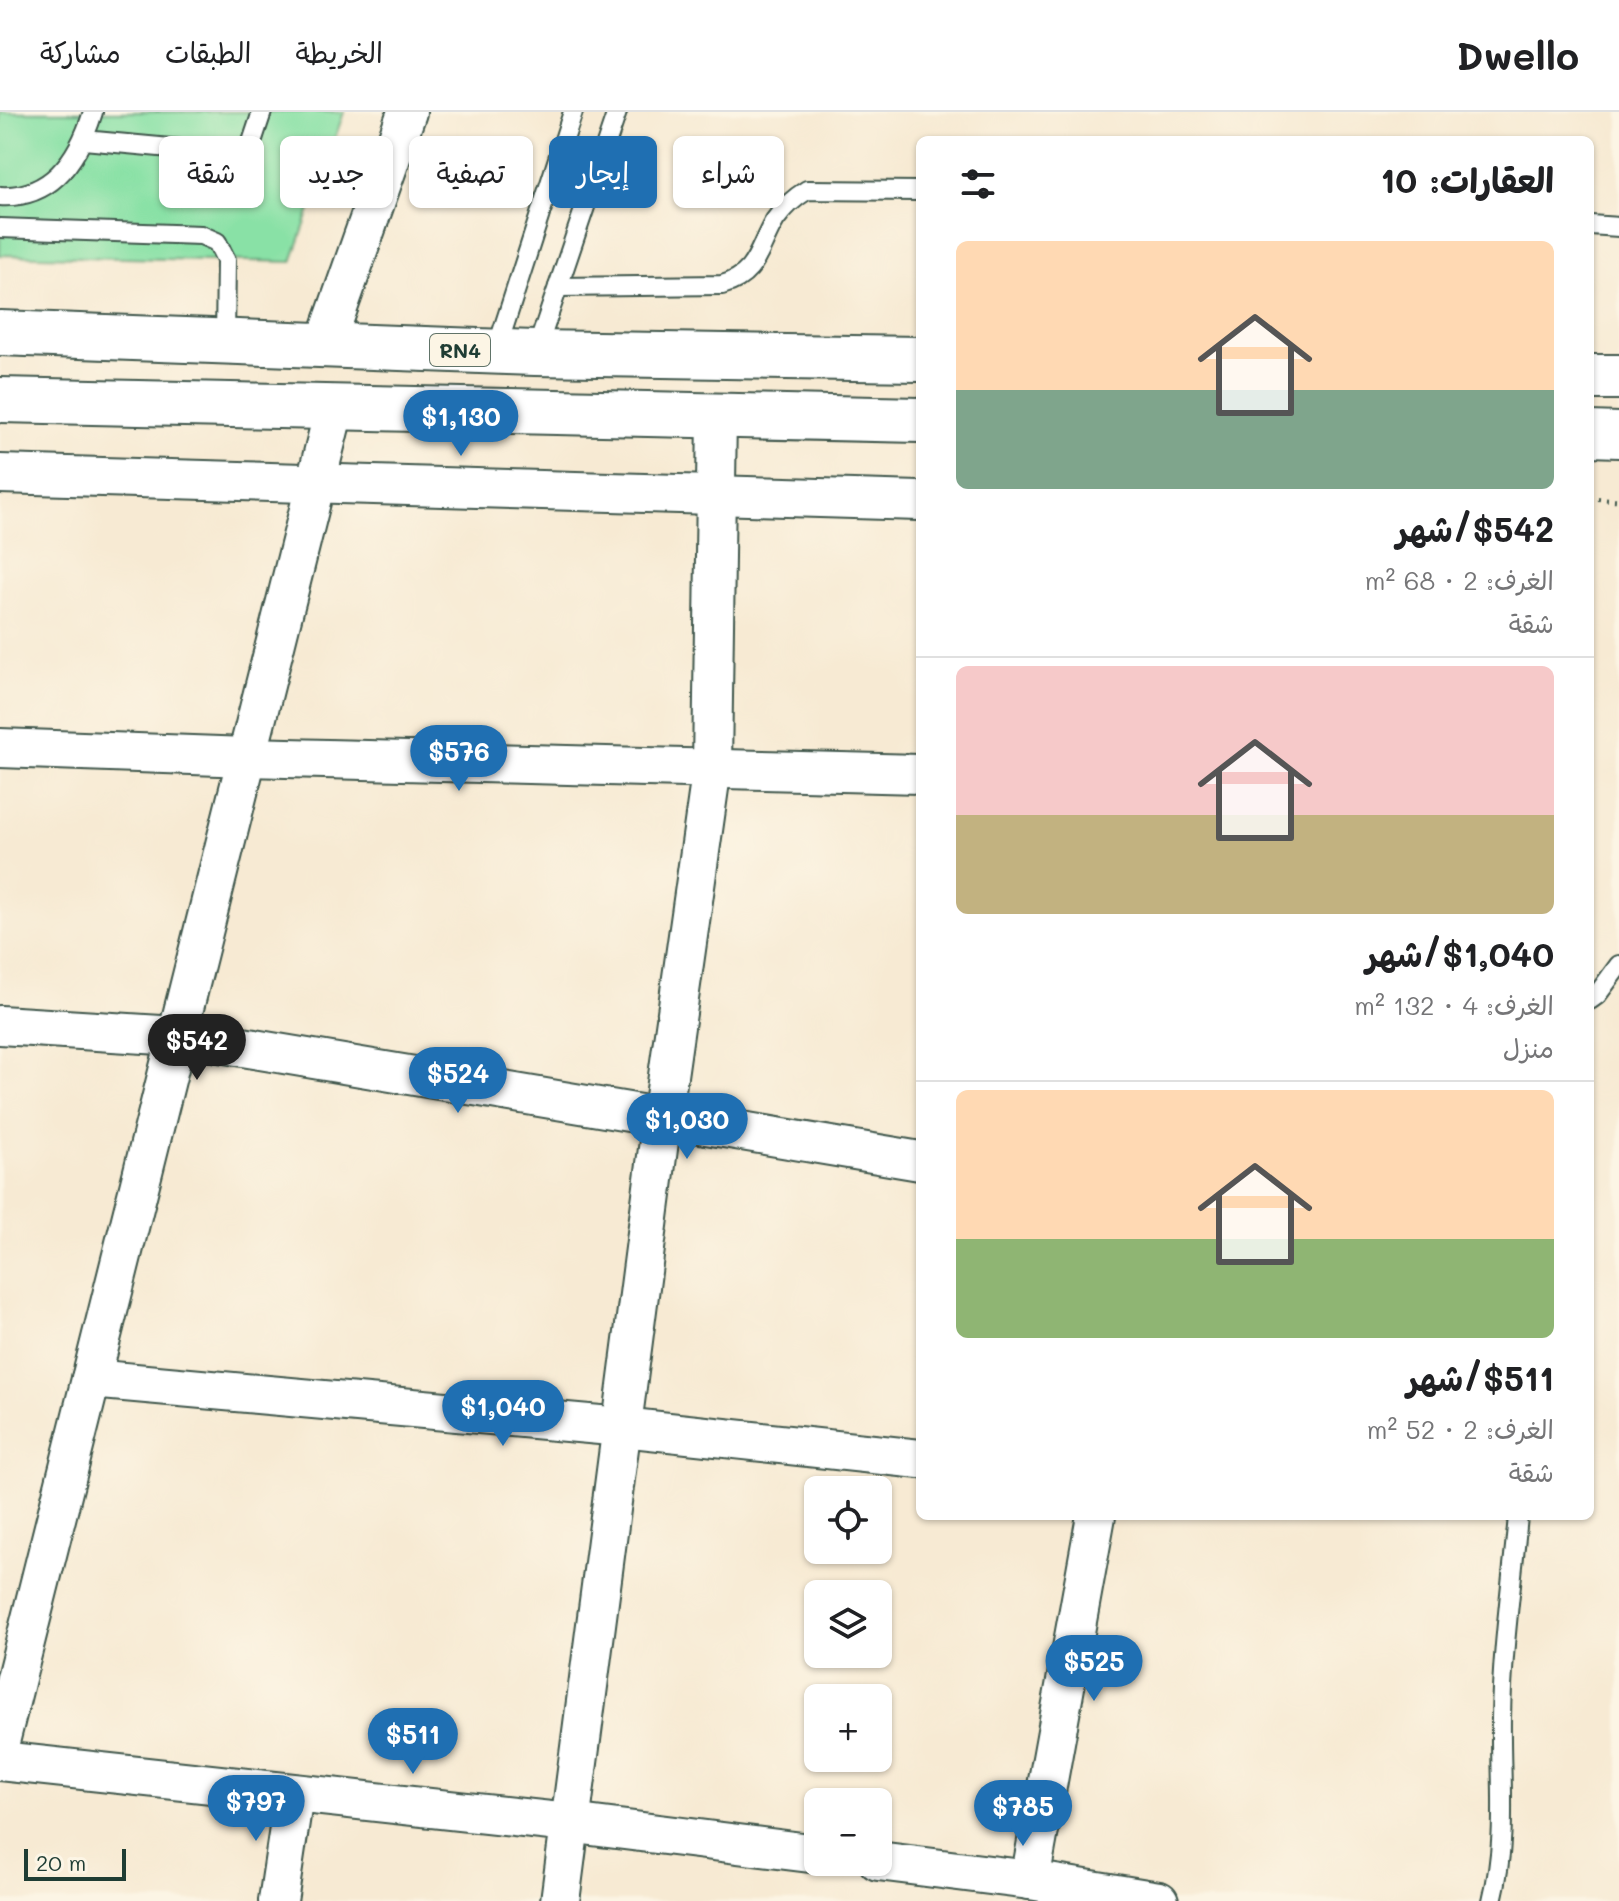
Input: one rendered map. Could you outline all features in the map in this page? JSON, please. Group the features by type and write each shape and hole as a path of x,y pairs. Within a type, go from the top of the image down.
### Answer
{"highway":[{"name":"RN4","path":"0,333 516,352 916,359"},
{"path":"1594,377 1619,377"},
{"path":"0,400 916,420"},
{"path":"1594,434 1619,435"}],"street":[{"path":"325,345 407,112"},
{"path":"0,1742 335,406"},
{"path":"560,1901 662,1118 712,767 717,415"},
{"path":"0,474 916,501"},
{"path":"0,748 916,774"},
{"path":"0,1025 177,1036 916,1160"},
{"path":"91,1379 622,1427 916,1459"},
{"path":"1030,1880 1095,1520"},
{"path":"0,1761 569,1823 804,1852"},
{"path":"278,1901 294,1795"},
{"path":"892,1863 1030,1880 1159,1901"}],"lane":[{"path":"0,196 15,197 43,189 68,164 84,140 93,112"},
{"path":"84,140 235,154 251,145 262,112"},
{"path":"516,352 573,112"},
{"path":"516,352 558,287 617,112"},
{"path":"558,287 722,285 739,280 754,263 775,221 792,200 807,190 916,191"},
{"path":"1594,225 1619,227"},
{"path":"0,228 201,235 217,242 226,260 225,341"},
{"path":"1594,997 1619,965"},
{"path":"1492,1901 1500,1870 1503,1834 1504,1642 1518,1520"}],"path":[{"path":"1594,498 1619,500"}],"green space":[{"path":"0,112 344,112 336,136 280,136 280,208 311,208 292,262 0,255"}]}
